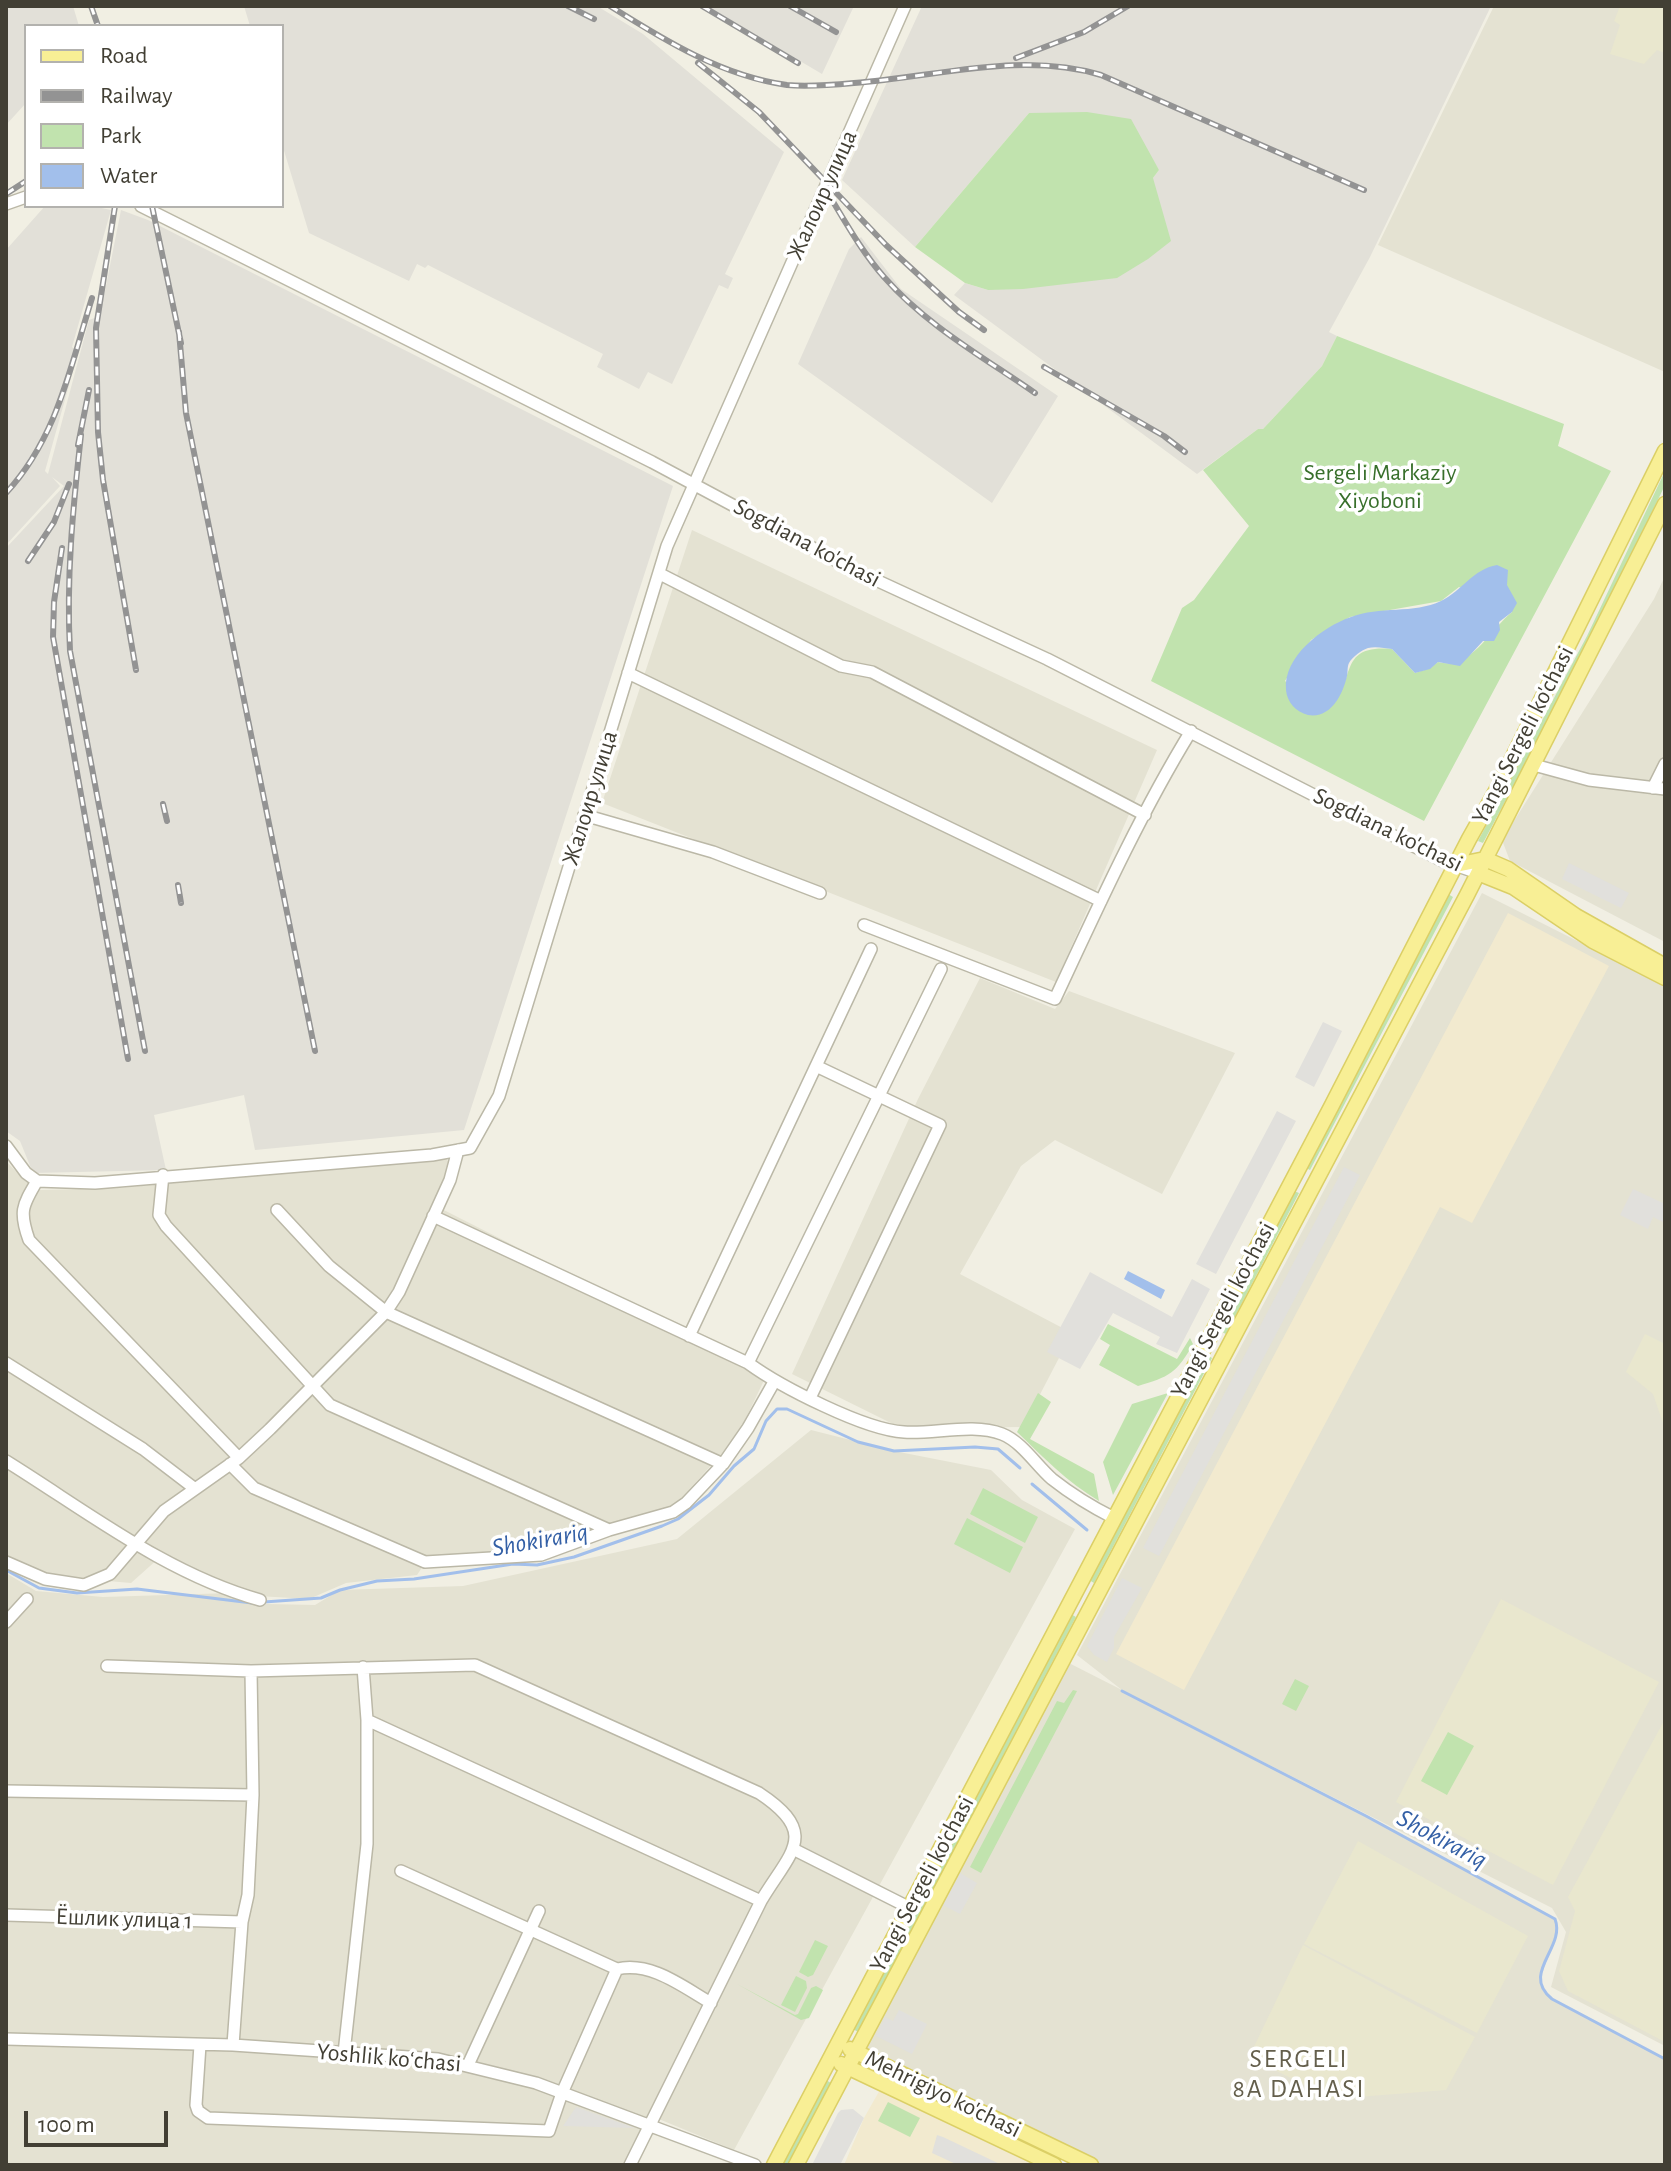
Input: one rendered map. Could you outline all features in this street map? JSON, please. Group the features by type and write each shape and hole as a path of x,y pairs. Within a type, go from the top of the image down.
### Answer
{"main road":[{"name":"Yangi Sergeli ko'chasi","path":"774,2165 1496,791 1665,451"},
{"name":"Yangi Sergeli ko'chasi","path":"796,2165 1318,1178 1534,765 1665,504"},
{"path":"1456,865 1481,866 1520,877 1576,916 1665,966"},
{"path":"1481,866 1593,941 1665,978"},
{"path":"1299,1168 1318,1178"},
{"path":"1206,1342 1226,1353"},
{"path":"1073,1597 1092,1606"},
{"name":"Mehrigiyo ko'chasi","path":"839,2043 1091,2165"},
{"name":"Mehrigiyo ko'chasi","path":"831,2059 1054,2165"}],"street":[{"name":"Жалоир улица","path":"458,1150 470,1148 499,1096 667,546 905,6"},
{"name":"Sogdiana ko'chasi","path":"145,208 693,483 852,569 1047,659 1456,865"},
{"path":"660,574 841,666 872,672 1145,815"},
{"path":"628,673 1101,901"},
{"path":"864,925 1055,999 1101,901 1191,731"},
{"path":"1534,765 1589,780 1659,789 1665,764"},
{"path":"584,815 713,852 820,893"},
{"path":"689,1336 871,949"},
{"path":"748,1363 941,969"},
{"path":"810,1398 940,1125 816,1066"},
{"path":"6,1562 45,1579 84,1585 110,1574 164,1511 234,1461 313,1387 386,1312 399,1292 450,1180 458,1150 95,1183 37,1181 7,1153"},
{"path":"163,1175 159,1215 166,1226 330,1405 609,1530"},
{"path":"37,1181 23,1205 23,1221 29,1240 234,1461 254,1488 425,1562 541,1555 609,1530 673,1512 697,1493 723,1464 774,1382"},
{"path":"277,1210 329,1266 386,1312 723,1464"},
{"path":"433,1216 748,1363 774,1382 863,1421 899,1432 984,1430 1000,1434 1015,1442 1063,1487 1114,1518"},
{"path":"6,1363 143,1449 194,1488"},
{"path":"6,1461 168,1564 230,1591 260,1600"},
{"path":"6,1622 27,1599"},
{"path":"107,1666 251,1671 475,1665 759,1793 776,1804 788,1818 796,1839 795,1850 761,1901 630,2165"},
{"path":"344,2053 367,1844 367,1720 363,1667"},
{"path":"233,2045 242,1922 248,1895 253,1795 251,1671"},
{"path":"367,1720 761,1901"},
{"path":"6,1791 253,1795"},
{"path":"795,1850 910,1908"},
{"path":"401,1871 617,1969 627,1966 654,1971 711,2003"},
{"path":"468,2065 539,1911"},
{"name":"Ёшлик улица 1","path":"6,1915 242,1922"},
{"path":"200,2045 196,2105 198,2111 208,2118 549,2131 562,2093 617,1969"},
{"name":"Yoshlik koʻchasi","path":"6,2039 233,2045 415,2056 468,2065 536,2083 755,2165"}],"shaded area":[{"path":"6,6 73,6 78,24 24,24 24,105 6,125"},
{"path":"244,6 597,6 643,34 784,152 725,274 733,278 728,289 719,285 672,384 648,372 639,389 597,367 603,354 428,265 425,268 417,264 409,281 309,233 284,151 284,24 249,24"},
{"path":"707,6 854,6 822,74"},
{"path":"922,6 1491,6 1370,257 1329,332 1337,336 1322,366 1263,429 1258,429 1197,474 954,295 965,283 988,290 1153,178 1159,170 1152,160 1029,113 915,247 842,180"},
{"path":"1494,6 1665,6 1665,372 1378,245"},
{"path":"1620,6 1665,6 1665,53 1657,50 1644,64 1610,54 1620,25 1614,21"},
{"path":"43,208 111,210 72,347 78,353 45,471 48,474 89,320 100,316 121,210 148,220 673,486 464,1130 255,1150 244,1095 154,1115 166,1170 33,1173 20,1141 6,1131 6,548 64,486 52,477 60,486 6,545 6,250"},
{"path":"861,237 901,289 1058,396 992,503 798,364 849,249"},
{"path":"692,530 1157,750 1056,982 602,803"},
{"path":"1665,576 1665,942 1510,861 1502,840 1654,599"},
{"path":"1569,863 1629,893 1621,908 1562,879"},
{"path":"1482,893 1665,985 1665,2046 1551,1987 1566,1932 1552,1908 1143,1701 1366,1816 1555,1919 1558,1930 1540,1979 1543,1991 1552,1999 1665,2059 1665,2165 1091,2165 856,2051 1063,1660 1122,1690 1077,1655"},
{"path":"1508,913 1609,966 1472,1223 1440,1207 1184,1690 1116,1654"},
{"path":"980,978 1055,1009 1069,991 1235,1053 1162,1194 1055,1140 1021,1166 960,1274 1072,1333 1023,1427 901,1428 792,1374 918,1099"},
{"path":"1323,1022 1342,1031 1314,1087 1295,1077"},
{"path":"1277,1111 1296,1121 1216,1274 1196,1264"},
{"path":"444,1156 448,1161 444,1181 432,1204 767,1374 737,1437 665,1516 564,1548 423,1566 417,1575 346,1583 309,1599 258,1596 159,1558 131,1583 28,1574 6,1558 6,1161 25,1181 41,1190 121,1188"},
{"path":"1344,1167 1360,1175 1159,1556 1143,1548"},
{"path":"1633,1189 1665,1204 1665,1223 1653,1217 1648,1229 1620,1215"},
{"path":"1090,1272 1172,1317 1192,1279 1210,1289 1177,1353 1156,1344 1160,1337 1113,1313 1080,1369 1047,1352"},
{"path":"1645,1334 1665,1344 1665,1429 1653,1394 1626,1372"},
{"path":"811,1430 894,1451 991,1470 1022,1500 1075,1529 734,2150 654,2117 630,2165 6,2165 6,1573 36,1591 103,1597 231,1593 267,1604 315,1605 340,1590 463,1586 677,1539"},
{"path":"1122,1578 1142,1588 1114,1637 1114,1648 1107,1662 1094,1655 1087,1646"},
{"path":"1501,1599 1659,1682 1553,1885 1396,1802"},
{"path":"1665,1719 1665,2042 1568,1991 1559,1971 1575,1911 1568,1897"},
{"path":"1358,1841 1528,1936 1477,2033 1304,1944"},
{"path":"960,1873 977,1883 960,1914 943,1905"},
{"path":"1303,1945 1475,2037 1446,2090 1332,2099 1249,2057"},
{"path":"899,2010 927,2024 912,2054 876,2036 885,2017 893,2021"},
{"path":"881,2088 1068,2165 844,2165"},
{"path":"576,2107 635,2128 563,2126"},
{"path":"853,2109 864,2118 840,2165 812,2165 838,2113"},
{"path":"937,2135 1002,2165 958,2165 932,2153"}],"green space":[{"path":"1087,112 1131,119 1159,170 1153,178 1171,241 1117,278 988,290 965,283 915,247 1029,113"},
{"name":"Sergeli Markaziy Xiyoboni","path":"1337,336 1564,424 1558,446 1611,471 1424,821 1151,681 1182,608 1194,600 1249,526 1203,470 1258,429 1263,429 1322,366","holes":["1459,587 1512,612 1479,647 1460,661 1438,662 1415,673 1392,649 1362,653 1354,659 1342,689 1326,711 1285,681 1311,640 1350,617 1441,601"]},
{"path":"1665,471 1665,485 1592,638 1483,843 1478,841 1587,636"},
{"path":"1448,894 1453,897 1310,1170 1306,1168"},
{"path":"1294,1191 1299,1193 1226,1334 1220,1331"},
{"path":"1108,1324 1177,1359 1190,1338 1193,1344 1182,1362 1171,1372 1138,1386 1099,1365 1110,1345 1100,1339"},
{"path":"1207,1355 1212,1358 1094,1583 1089,1580"},
{"path":"1038,1393 1051,1402 1030,1439 1094,1474 1099,1501 1066,1477 1017,1432"},
{"path":"1168,1393 1113,1495 1103,1462 1132,1404"},
{"path":"983,1488 1038,1517 1025,1543 970,1514"},
{"path":"967,1518 1023,1547 1010,1573 954,1544"},
{"path":"1071,1614 1076,1617 858,2032 853,2029"},
{"path":"1295,1679 1309,1686 1296,1711 1282,1704"},
{"path":"1073,1690 1077,1691 981,1873 970,1867 1057,1701 1064,1703"},
{"path":"1448,1732 1474,1746 1447,1795 1421,1781"},
{"path":"815,1940 828,1946 813,1975 808,1977 799,1972"},
{"path":"796,1976 806,1981 807,1988 795,2012 781,2005"},
{"path":"737,1984 795,2015 811,1988 816,1986 823,1990 809,2018 801,2020"},
{"path":"826,2080 831,2083 788,2165 781,2165"},
{"path":"888,2102 920,2118 910,2137 878,2121"}],"water":[{"path":"1497,565 1508,570 1507,585 1517,603 1512,612 1499,622 1500,630 1494,641 1483,641 1460,666 1438,662 1430,669 1415,673 1392,649 1368,648 1350,661 1342,690 1329,709 1308,715 1290,702 1286,690 1291,666 1306,645 1328,628 1362,614 1431,605 1448,597 1481,571"},
{"path":"1128,1271 1165,1290 1161,1299 1124,1279"}],"waterway":[{"name":"Shokirariq","path":"264,1602 321,1598 377,1581 414,1579 513,1564 537,1565 574,1557 662,1526 678,1519 709,1495 734,1466 754,1449 766,1421 777,1409 787,1409 858,1442 894,1451 975,1447 998,1449 1020,1468"},
{"name":"Shokirariq","path":"1032,1484 1087,1530"},
{"name":"Shokirariq","path":"6,1570 39,1588 77,1593 137,1589 252,1603"},
{"name":"Shokirariq","path":"1122,1691 1366,1816 1555,1919 1555,1940 1542,1970 1543,1989 1552,1999 1665,2059"}],"railway":[{"path":"91,6 97,24"},
{"path":"568,6 594,19"},
{"path":"610,6 694,55 740,74 787,85 846,84 1009,65 1071,68 1101,75 1364,190"},
{"path":"702,6 798,63"},
{"path":"790,6 836,32"},
{"path":"1016,58 1084,32 1128,6"},
{"path":"698,63 759,112 886,245 959,312 984,330"},
{"path":"6,194 24,182"},
{"path":"829,195 869,258 900,294 956,340 1035,393"},
{"path":"115,208 96,328 98,432 103,480 136,670"},
{"path":"152,208 181,343"},
{"path":"6,493 23,472 50,426 69,376 92,298"},
{"path":"179,332 186,413 315,1051"},
{"path":"1044,367 1164,436 1185,452"},
{"path":"78,445 89,390"},
{"path":"81,435 70,570 70,651 145,1051"},
{"path":"28,561 54,522 69,484"},
{"path":"62,548 54,602 53,637 128,1059"},
{"path":"163,804 167,821"},
{"path":"178,885 181,903"}],"district":[{"name":"SERGELI 8A DAHASI","path":"1299,2074"}]}
